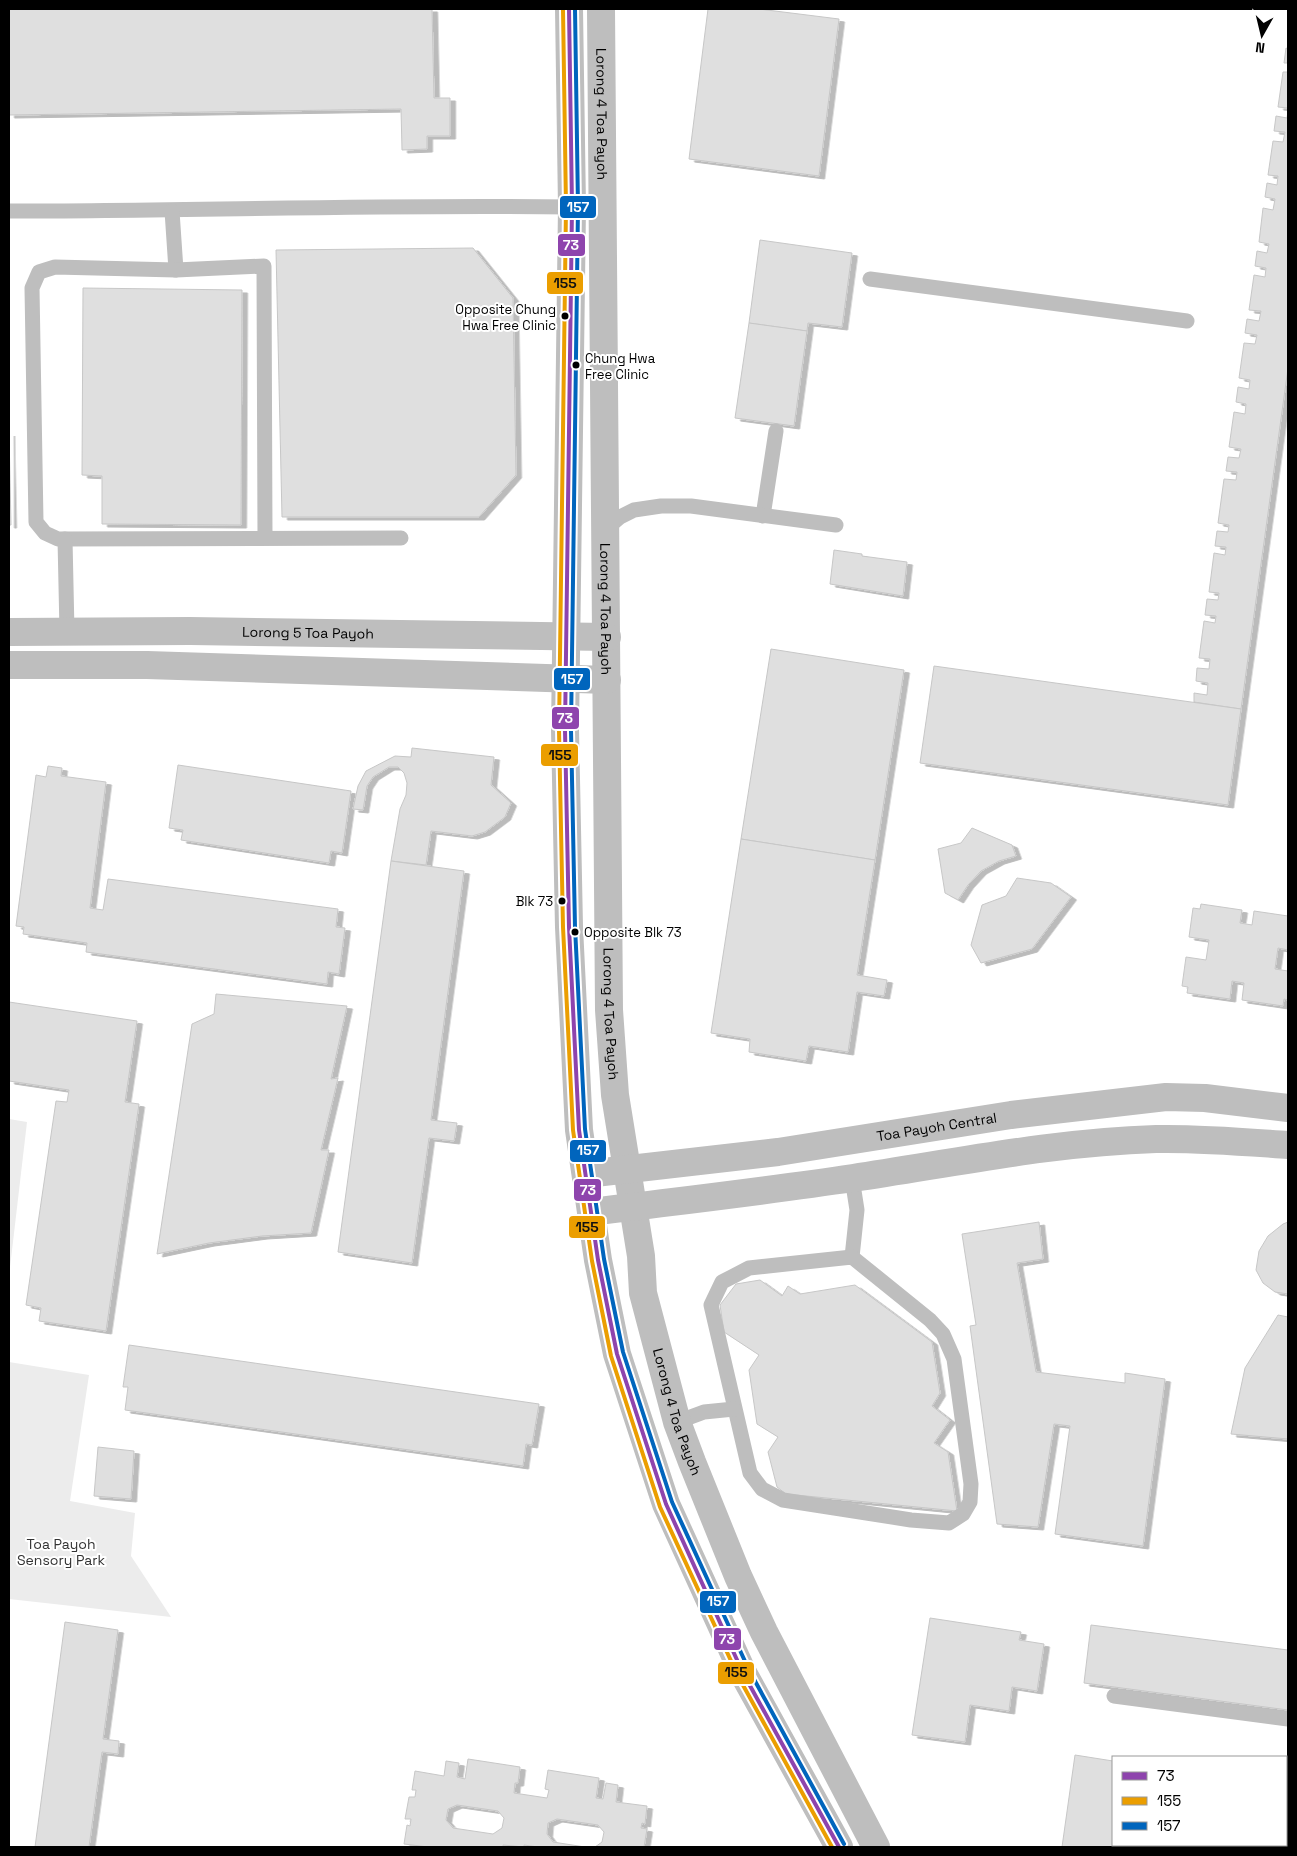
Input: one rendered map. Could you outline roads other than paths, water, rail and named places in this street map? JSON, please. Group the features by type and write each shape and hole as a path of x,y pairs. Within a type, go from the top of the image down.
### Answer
{"street":[{"path":"569,9 572,207 565,636 569,927 579,1130 598,1260 617,1354 666,1504 743,1673 838,1847"},
{"name":"Lorong 4 Toa Payoh","path":"601,9 607,528 609,1010 616,1095 641,1256 643,1293 678,1422 734,1567 764,1632 876,1847"},
{"name":"Lorong 5 Toa Payoh","path":"9,632 607,637"},
{"path":"9,665 147,665 607,680"},
{"name":"Toa Payoh Central","path":"586,1174 778,1152 1011,1115 1166,1097 1205,1098 1288,1108"},
{"path":"591,1212 852,1178 1044,1148 1089,1143 1157,1139 1235,1141 1288,1145"}],"lane":[{"path":"9,211 172,211 458,206 572,207"},
{"path":"172,211 176,270"},
{"path":"265,538 264,266 176,270 55,268 39,272 32,288 36,522 45,533 58,539 401,538"},
{"path":"870,279 1186,321"},
{"path":"764,516 776,432"},
{"path":"607,528 620,517 634,510 661,506 691,506 836,525"},
{"path":"65,539 67,632"},
{"path":"852,1178 857,1210 852,1256"},
{"path":"852,1256 930,1320 943,1334 954,1359 971,1484 970,1502 963,1514 950,1523 911,1520 783,1500 762,1488 750,1473 711,1305 722,1282 749,1268 852,1256"},
{"path":"678,1422 704,1412 734,1409"},
{"path":"1114,1696 1288,1719"}],"place":[{"name":"Opposite Chung Hwa Free Clinic","path":"565,316"},
{"name":"Chung Hwa Free Clinic","path":"576,365"},
{"name":"Blk 73","path":"562,901"},
{"name":"Opposite Blk 73","path":"575,932"}],"park label":[{"name":"Toa Payoh Sensory Park","path":"61,1552"}]}
